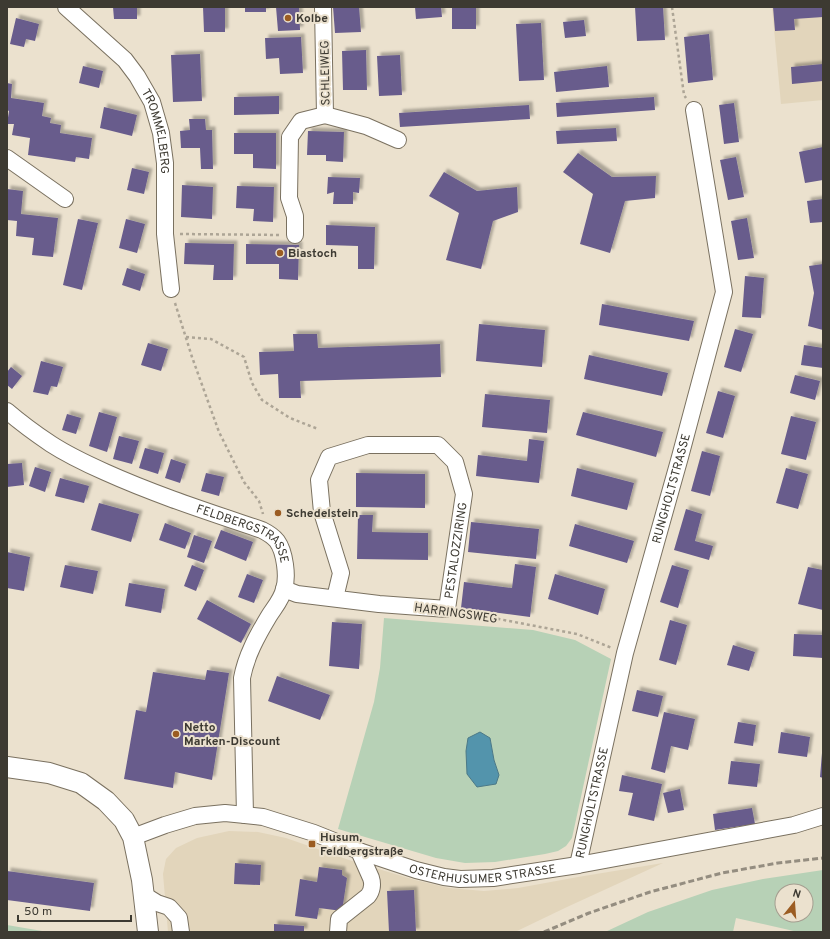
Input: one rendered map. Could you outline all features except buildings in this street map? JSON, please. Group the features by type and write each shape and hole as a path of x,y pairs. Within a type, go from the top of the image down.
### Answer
{"main road":[{"path":"7,767 49,774 81,783 106,801 124,820 134,838 142,880 148,932"}],"street":[{"name":"TROMMELBERG","path":"66,7 125,60 137,76 152,102 161,133 166,163 165,234 171,289"},
{"name":"SCHLEIWEG","path":"324,7 325,115"},
{"name":"RUNGHOLTSTRASSE","path":"578,865 625,653 680,457 724,292 694,110"},
{"name":"SCHLEIWEG","path":"295,235 296,216 290,198 290,137 301,121 325,115 366,126 398,140"},
{"path":"7,158 65,200"},
{"name":"FELDBERGSTRASSE","path":"7,411 52,445 95,468 165,497 262,530 278,542 285,563 284,589 251,649 242,678 245,815"},
{"name":"PESTALOZZIRING","path":"335,598 341,573 322,512 319,480 329,457 368,445 438,445 455,462 464,494 447,609"},
{"name":"HARRINGSWEG","path":"284,589 297,594 379,604 447,609"},
{"name":"OSTERHUSUMER STRASSE","path":"134,838 165,824 195,816 225,813 245,815 262,818 309,831 359,851 416,870 444,877 460,879 493,878 578,865 794,825 823,816"},
{"path":"338,932 339,919 371,893 371,878 359,851"},
{"path":"144,895 157,903 169,907 179,918 181,932"}],"path":[{"path":"672,7 684,95 694,110"},
{"path":"165,234 295,235"},
{"path":"171,289 219,432 244,482 259,501 263,513 262,530"},
{"path":"186,337 211,339 244,357 252,383 262,400 290,418 318,429"},
{"name":"HARRINGSWEG","path":"447,609 577,634 625,653"}],"shaded area":[{"path":"772,7 823,7 823,100 781,104"},
{"path":"229,831 258,832 286,838 349,860 415,880 449,888 484,891 518,888 663,863 515,932 168,932 163,874 166,859 176,848 197,838"}],"green space":[{"path":"384,618 533,630 575,640 611,659 572,838 566,846 558,851 545,854 495,862 465,863 436,858 338,829 374,702 380,668","holes":["468,738 490,738 494,760 499,775"]},
{"path":"823,870 823,932 798,932 736,918 733,932 605,932 648,912 712,890 763,879"},
{"path":"7,925 48,932 7,932"}],"water":[{"path":"480,732 490,738 494,760 499,775 496,784 477,787 467,774 466,751 468,738"}],"railway":[{"path":"544,932 589,913 650,892 722,873 778,863 823,858"}],"place":[{"name":"Kolbe","path":"288,18"},
{"name":"Biastoch","path":"280,253"},
{"name":"Schedelstein","path":"278,513"},
{"name":"Netto Marken-Discount","path":"176,734"},
{"name":"Husum, Feldbergstraße","path":"312,844"}]}
